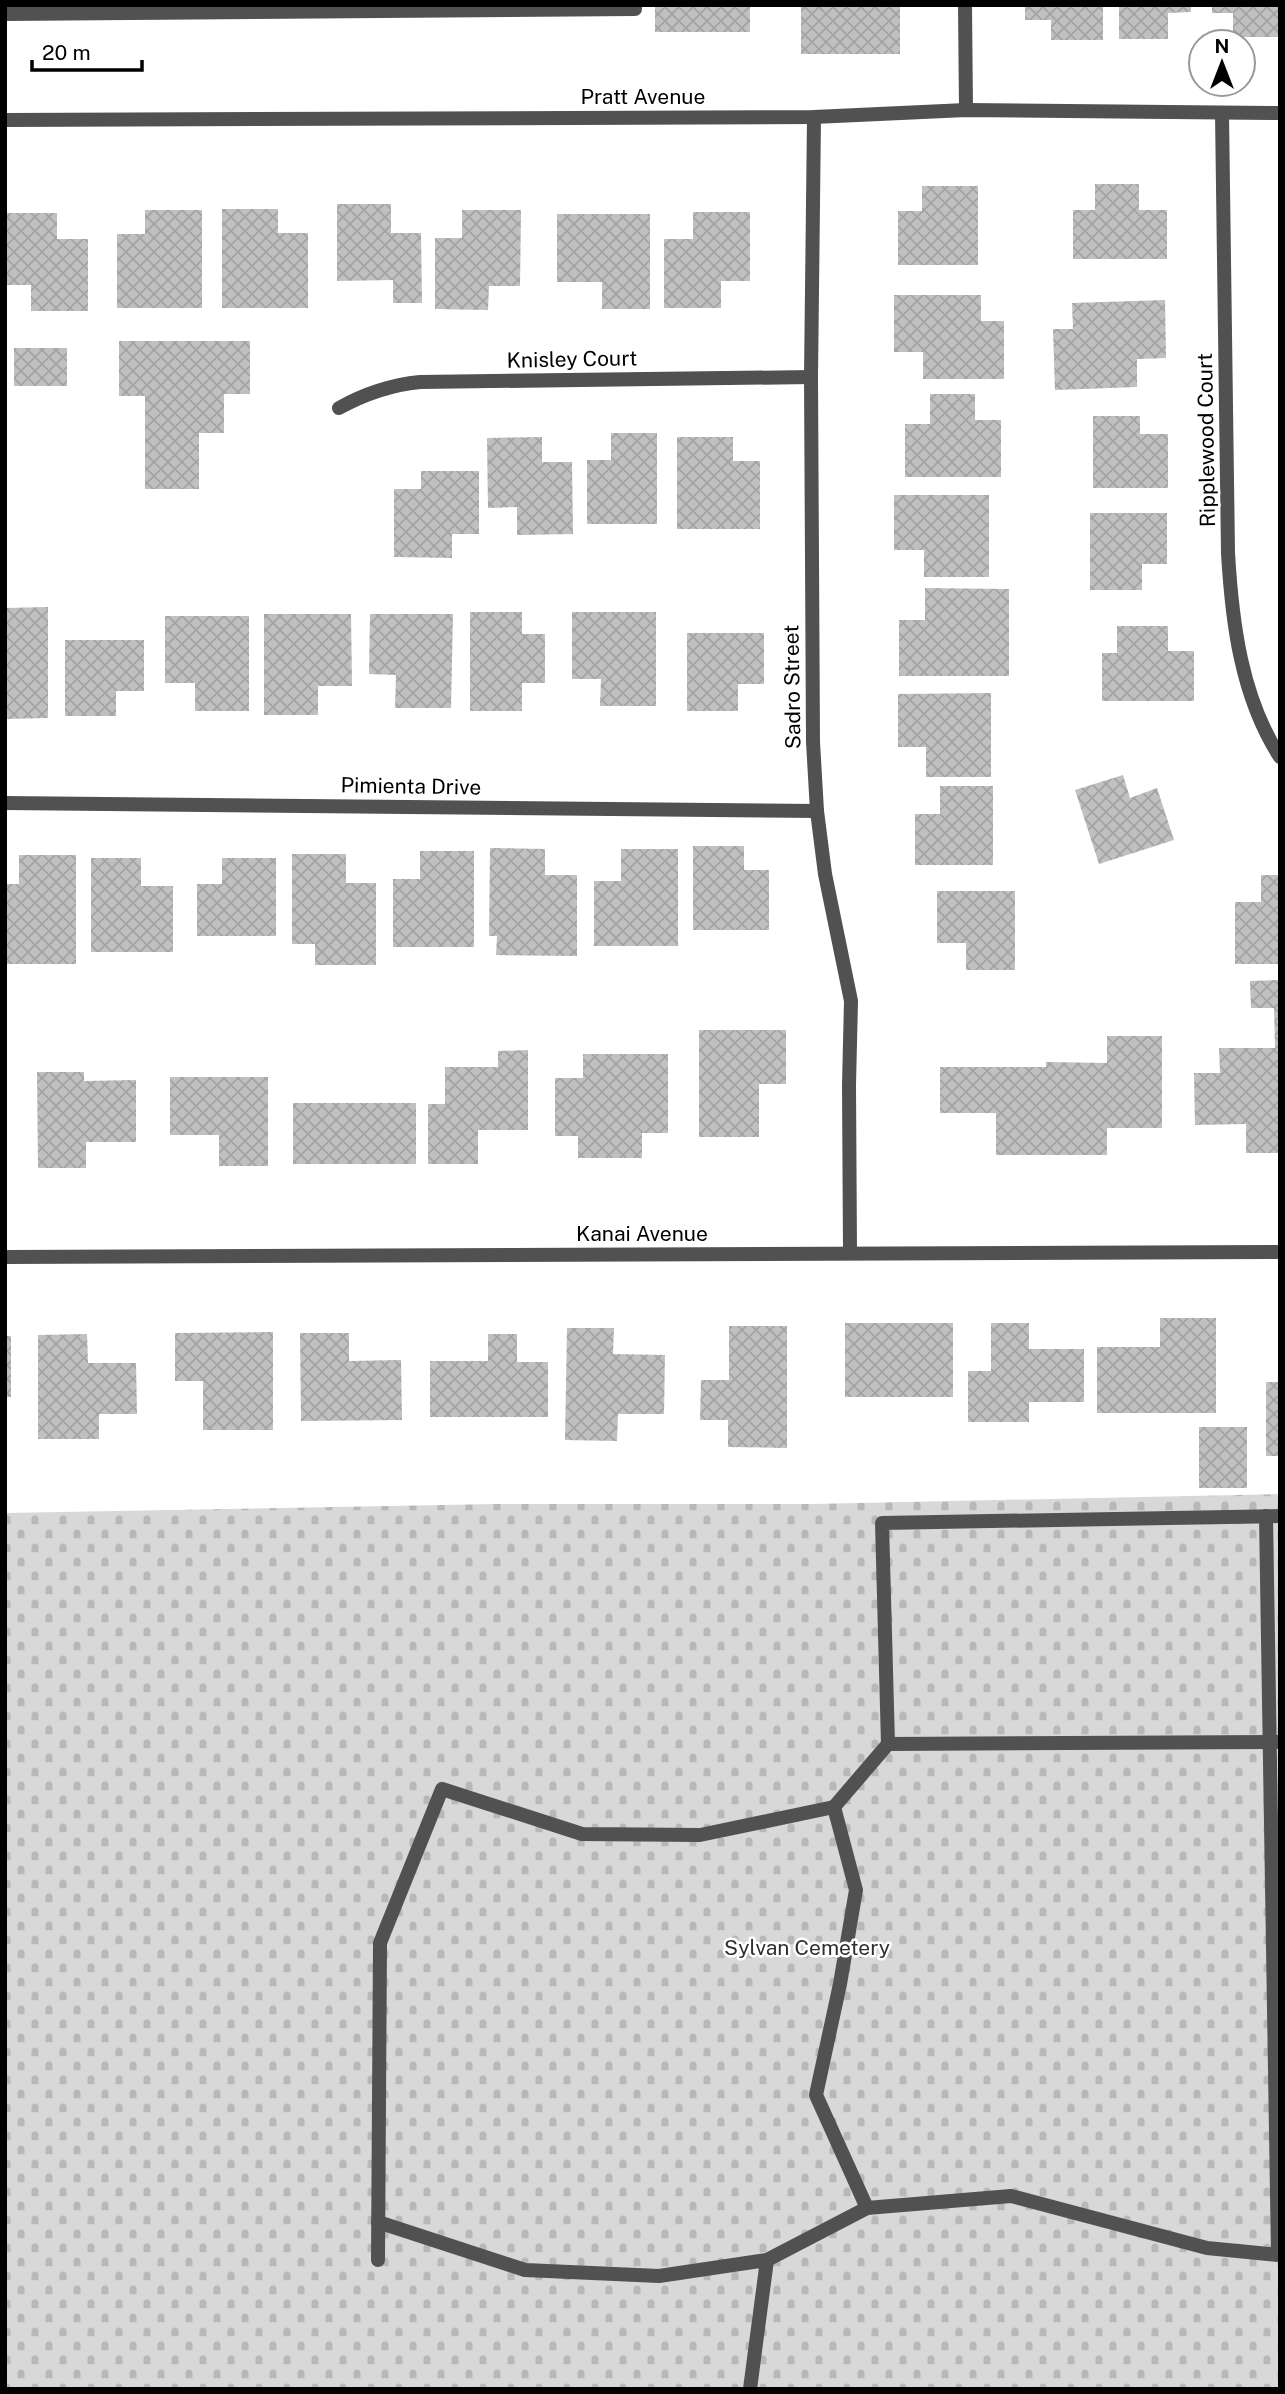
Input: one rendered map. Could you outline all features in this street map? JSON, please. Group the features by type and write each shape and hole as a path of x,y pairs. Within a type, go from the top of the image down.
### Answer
{"street":[{"path":"5,14 52,9 635,9 635,5"},
{"path":"965,5 966,110"},
{"name":"Pratt Avenue","path":"5,120 814,117 966,110 1280,113"},
{"name":"Ripplewood Court","path":"1222,113 1231,605 1255,708 1280,757"},
{"name":"Sadro Street","path":"814,117 811,377 813,742 817,811 825,874 851,1001 850,1252"},
{"name":"Knisley Court","path":"339,408 363,394 391,385 420,382 811,377"},
{"name":"Pimienta Drive","path":"5,803 817,811"},
{"name":"Kanai Avenue","path":"5,1257 1280,1252"},
{"path":"378,2222 524,2270 659,2276 767,2260 867,2208 1011,2196 1207,2248 1278,2255 1273,1516 882,1523 888,1744 834,1807 700,1835 582,1834 442,1789 380,1943 378,2222 378,2260"},
{"path":"888,1744 1275,1742"},
{"path":"834,1807 856,1890 841,1984 816,2095 867,2208"},
{"path":"750,2389 767,2260"}],"green space":[{"name":"Sylvan Cemetery","path":"1280,1494 1280,2389 5,2389 5,1513 496,1504 813,1504"}],"building":[{"path":"655,5 750,5 750,32 655,32"},
{"path":"801,5 900,5 900,54 801,54"},
{"path":"1025,5 1103,5 1103,40 1051,40 1051,20 1025,20"},
{"path":"1119,5 1191,5 1191,12 1168,13 1168,39 1119,39"},
{"path":"1212,5 1280,5 1280,37 1257,37 1257,28 1233,28 1233,13 1212,13"},
{"path":"1095,184 1139,184 1139,210 1167,210 1167,259 1073,259 1073,210 1095,210"},
{"path":"922,186 978,186 978,265 898,265 898,211 922,211"},
{"path":"337,204 391,204 391,233 421,233 422,303 393,303 393,280 337,281"},
{"path":"222,209 278,209 278,233 308,233 308,308 222,308"},
{"path":"145,210 202,210 202,308 117,308 117,234 145,234"},
{"path":"462,210 521,210 520,286 489,286 488,310 435,309 435,238 462,238"},
{"path":"693,212 750,212 750,281 721,281 721,308 664,308 664,239 693,239"},
{"path":"5,213 57,213 57,239 88,239 88,311 31,311 31,285 5,285"},
{"path":"557,214 650,214 650,309 602,309 602,282 557,282"},
{"path":"894,295 981,295 981,321 1004,321 1004,379 923,379 923,352 894,352"},
{"path":"1165,300 1166,358 1137,359 1137,387 1055,390 1053,329 1073,329 1072,303"},
{"path":"119,341 250,341 250,394 224,394 224,433 199,433 199,489 145,489 145,396 119,396"},
{"path":"14,348 67,348 67,386 14,386"},
{"path":"930,394 975,394 975,420 1001,420 1001,477 905,477 905,424 930,424"},
{"path":"1093,416 1140,416 1140,434 1168,434 1168,488 1093,488"},
{"path":"611,433 657,433 657,524 587,524 587,460 611,460"},
{"path":"542,437 542,462 572,462 573,534 517,535 517,507 488,508 487,438"},
{"path":"677,437 733,437 733,461 760,461 760,529 677,529"},
{"path":"421,471 479,471 479,534 452,534 452,558 394,557 394,489 421,489"},
{"path":"894,495 989,495 989,577 924,577 924,550 894,550"},
{"path":"1090,513 1167,513 1167,564 1142,564 1142,590 1090,590"},
{"path":"925,588 1009,589 1009,676 899,676 899,620 925,620"},
{"path":"48,607 48,718 5,719 5,608"},
{"path":"470,612 522,612 522,634 545,634 545,683 522,683 522,711 470,711"},
{"path":"572,612 656,612 656,706 600,706 601,679 572,679"},
{"path":"264,614 351,614 352,686 318,686 318,715 264,715"},
{"path":"370,614 453,614 451,708 395,708 396,675 369,674"},
{"path":"165,616 249,616 249,711 195,711 195,683 165,683"},
{"path":"1117,626 1168,626 1168,651 1194,651 1194,701 1102,701 1102,653 1117,653"},
{"path":"687,633 764,633 764,684 738,684 738,711 687,711"},
{"path":"65,640 144,640 144,691 116,691 116,716 65,716"},
{"path":"991,693 991,777 926,777 926,747 898,747 898,694"},
{"path":"1123,775 1130,798 1157,788 1174,840 1099,864 1075,790"},
{"path":"940,786 993,786 993,865 915,865 915,814 940,814"},
{"path":"693,846 744,846 744,870 769,870 769,930 693,930"},
{"path":"490,848 545,849 545,875 577,875 577,956 496,955 497,936 489,936"},
{"path":"621,849 678,849 678,946 594,946 594,881 621,881"},
{"path":"420,851 474,851 474,947 393,947 393,879 420,879"},
{"path":"292,854 346,854 346,883 376,883 376,965 315,965 315,944 292,944"},
{"path":"19,855 76,855 76,964 5,964 5,884 19,884"},
{"path":"91,858 141,858 141,886 173,886 173,952 91,952"},
{"path":"222,858 276,858 276,936 197,936 197,884 222,884"},
{"path":"1261,875 1280,875 1280,964 1235,964 1235,902 1261,902"},
{"path":"937,891 1015,891 1015,970 966,970 966,943 937,943"},
{"path":"1280,980 1280,1153 1246,1153 1246,1124 1195,1125 1194,1073 1220,1073 1219,1048 1275,1048 1274,1008 1251,1008 1250,981"},
{"path":"699,1030 786,1030 786,1084 759,1084 759,1137 699,1137"},
{"path":"1107,1036 1162,1036 1162,1128 1107,1128 1107,1155 996,1155 996,1113 940,1113 940,1067 1046,1067 1046,1062 1107,1063"},
{"path":"528,1050 528,1130 478,1130 478,1164 428,1164 428,1104 445,1104 445,1067 498,1067 498,1051"},
{"path":"583,1054 668,1054 668,1133 642,1133 642,1158 578,1158 578,1136 555,1136 555,1078 583,1078"},
{"path":"37,1072 84,1072 84,1081 136,1080 136,1142 86,1142 86,1168 38,1168"},
{"path":"170,1077 268,1077 268,1166 219,1166 219,1135 170,1135"},
{"path":"293,1103 416,1103 416,1164 293,1164"},
{"path":"1160,1318 1216,1318 1216,1413 1097,1413 1097,1347 1160,1347"},
{"path":"845,1323 953,1323 953,1397 845,1397"},
{"path":"991,1323 1029,1323 1029,1349 1084,1349 1084,1402 1029,1402 1029,1422 968,1422 968,1371 991,1371"},
{"path":"729,1326 787,1326 787,1448 728,1447 728,1420 700,1420 701,1380 729,1380"},
{"path":"567,1328 614,1328 613,1354 665,1355 664,1414 618,1414 617,1441 565,1440"},
{"path":"273,1332 273,1430 203,1430 203,1381 175,1381 175,1333"},
{"path":"300,1333 349,1333 349,1361 401,1360 402,1420 301,1421"},
{"path":"87,1334 88,1363 136,1363 137,1414 99,1414 99,1439 38,1439 38,1335"},
{"path":"488,1334 517,1334 517,1362 548,1362 548,1417 430,1417 430,1361 488,1361"},
{"path":"5,1336 11,1336 11,1397 5,1397"},
{"path":"1266,1382 1280,1382 1280,1456 1266,1456"},
{"path":"1199,1427 1247,1427 1247,1488 1199,1488"}]}
